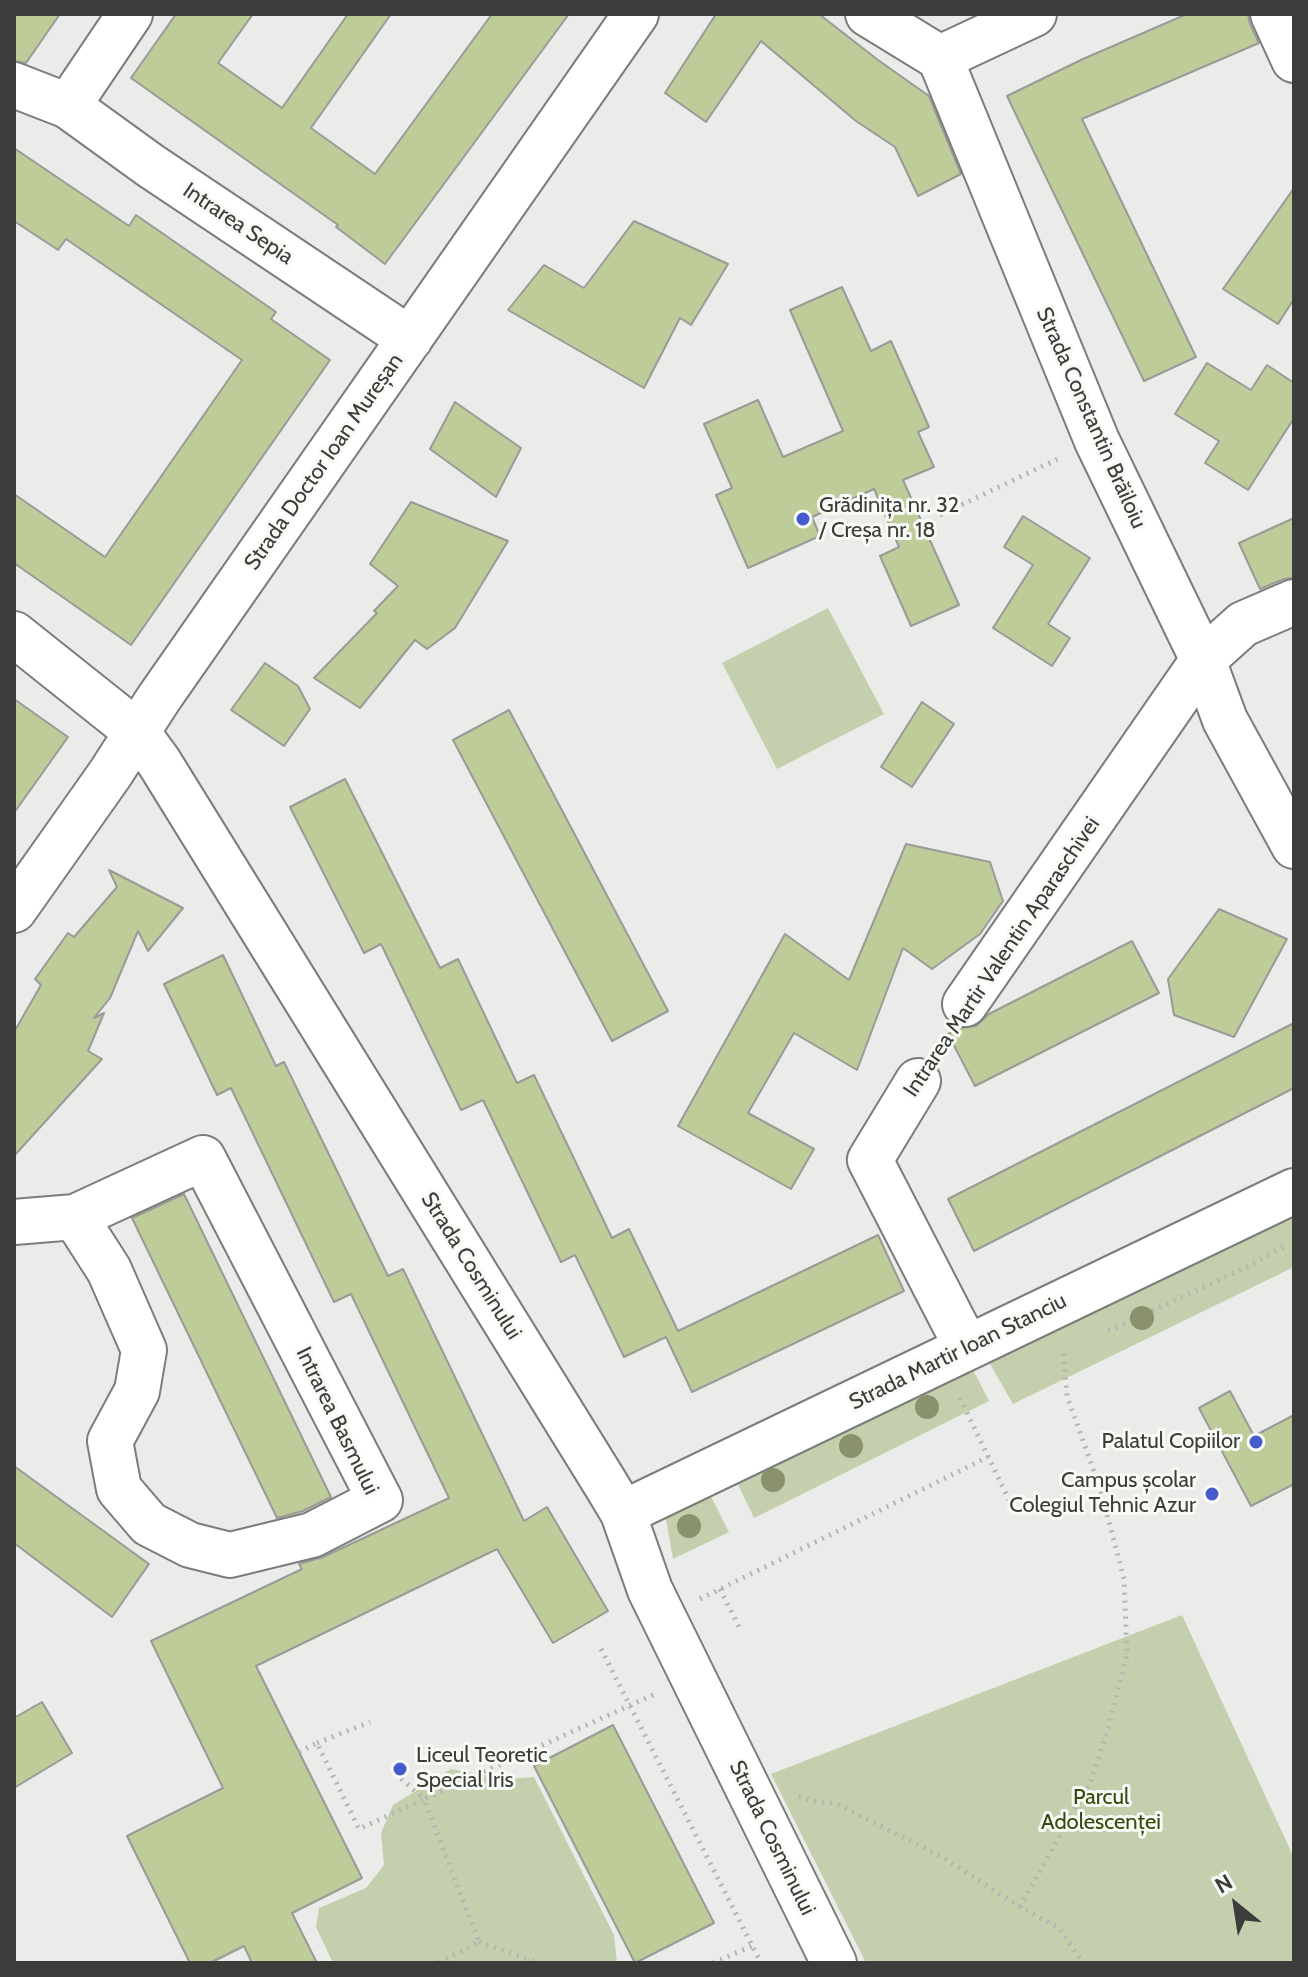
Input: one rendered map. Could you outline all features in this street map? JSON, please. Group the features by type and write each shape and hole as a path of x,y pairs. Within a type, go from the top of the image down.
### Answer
{"street":[{"path":"68,106 130,14"},
{"name":"Strada Doctor Ioan Mureșan","path":"14,910 636,14"},
{"path":"868,14 940,58 1034,14"},
{"path":"1273,14 1294,60"},
{"name":"Strada Constantin Brăiloiu","path":"940,58 1097,441 1203,660 1225,720 1294,846"},
{"name":"Intrarea Sepia","path":"14,85 68,106 164,175 410,339"},
{"name":"Intrarea Martir Valentin Aparaschivei","path":"965,1004 1203,660 1243,624 1294,602"},
{"name":"Strada Cosminului","path":"14,634 137,732 172,782 623,1513 650,1590 834,1963"},
{"name":"Intrarea Martir Valentin Aparaschivei","path":"918,1081 870,1160 960,1367"},
{"name":"Intrarea Basmului","path":"14,1222 75,1217 203,1158 380,1500 312,1535 230,1555 190,1545 149,1524 119,1489 110,1441 137,1391 144,1350 109,1270 75,1217"},
{"name":"Strada Martir Ioan Stanciu","path":"623,1513 960,1367 1294,1191"}],"path":[{"path":"940,515 1097,441"},
{"path":"1020,1907 1091,1780 1127,1655 1124,1579 1101,1491 1067,1396 1062,1337"},
{"path":"960,1367 988,1457 1009,1500"},
{"path":"696,1601 988,1457"},
{"path":"720,1589 741,1631"},
{"path":"601,1649 761,1963"},
{"path":"317,1743 359,1829 693,1677"},
{"path":"299,1752 370,1722"},
{"path":"739,1771 813,1801 837,1804 944,1858 1059,1928 1083,1963"},
{"path":"397,1775 424,1799 479,1942"},
{"path":"439,1963 479,1942 539,1963"},
{"path":"713,1963 752,1946"}],"green space":[{"path":"828,608 884,714 777,769 722,663"},
{"path":"1294,1191 1294,1267 1013,1404 978,1343"},
{"path":"967,1358 989,1401 754,1518 733,1474"},
{"path":"706,1487 729,1532 673,1559 664,1508"},
{"name":"Parcul Adolescenței","path":"1182,1615 1294,1858 1294,1963 866,1963 771,1774"},
{"path":"451,1769 507,1779 534,1777 614,1935 617,1963 333,1963 316,1927 319,1908 366,1888 384,1865 381,1833 393,1805"}],"building":[{"path":"14,14 60,14 26,63 14,61"},
{"path":"176,14 253,14 218,63 282,108 348,14 391,14 311,128 375,174 492,14 569,14 385,264 336,227 338,225 131,78"},
{"path":"716,14 819,14 929,96 961,174 918,196 895,147 856,121 761,41 706,122 665,93"},
{"path":"1187,14 1248,14 1259,43 1082,119 1196,357 1144,381 1007,96"},
{"path":"14,148 129,226 136,215 276,312 271,319 330,360 131,645 14,563 14,494 105,557 242,360 66,239 58,250 14,221"},
{"path":"1294,188 1294,299 1278,324 1223,289"},
{"path":"634,221 728,264 691,325 680,318 644,388 508,310 544,265 584,288"},
{"path":"842,287 871,351 891,341 929,427 918,432 934,467 903,480 959,605 911,626 880,556 899,547 874,489 812,517 820,536 748,568 716,495 732,488 704,424 758,400 783,457 843,431 790,310"},
{"path":"1207,363 1251,390 1267,365 1294,383 1294,418 1248,490 1205,463 1219,441 1175,414"},
{"path":"455,402 521,448 496,497 430,449"},
{"path":"411,502 508,541 455,628 427,649 415,640 360,708 314,678 377,613 374,611 398,586 370,564"},
{"path":"1023,516 1090,558 1048,624 1070,638 1052,666 993,628 1033,565 1004,547"},
{"path":"1294,518 1294,578 1260,589 1239,543"},
{"path":"265,663 298,686 310,709 284,746 231,710"},
{"path":"14,699 68,737 14,813"},
{"path":"922,702 954,724 912,787 881,767"},
{"path":"509,710 668,1011 612,1041 453,740"},
{"path":"345,779 440,968 458,959 517,1083 534,1075 612,1238 629,1229 678,1331 878,1235 904,1291 692,1392 666,1337 624,1357 575,1255 561,1262 483,1100 461,1110 381,944 364,953 290,807"},
{"path":"906,844 990,862 1003,901 980,934 932,969 903,948 857,1070 794,1033 748,1113 814,1149 791,1189 678,1126 785,934 849,980"},
{"path":"109,870 183,908 148,951 138,931 110,998 94,1018 104,1013 88,1051 102,1059 14,1156 14,1032 41,985 35,979 68,933 74,937 117,887"},
{"path":"1219,909 1287,939 1234,1037 1174,1015 1168,979"},
{"path":"1132,941 1159,993 975,1086 948,1034 960,1028 976,1026 989,1014"},
{"path":"223,955 276,1066 284,1062 388,1276 403,1269 524,1521 547,1507 608,1611 553,1643 497,1549 256,1666 362,1878 292,1913 317,1963 252,1963 244,1946 210,1963 190,1963 127,1836 223,1788 151,1641 302,1569 299,1564 323,1557 449,1498 351,1294 334,1302 231,1088 217,1095 164,984"},
{"path":"1294,1023 1294,1088 974,1251 948,1199"},
{"path":"184,1194 331,1497 303,1511 277,1518 132,1218"},
{"name":"Palatul Copiilor","path":"1230,1391 1254,1436 1294,1415 1294,1484 1251,1506 1199,1408"},
{"path":"14,1466 149,1564 112,1617 14,1543"},
{"path":"42,1702 72,1753 14,1788 14,1718"},
{"path":"613,1725 714,1923 635,1963 534,1766"}],"place":[{"name":"Grădinița nr. 32 / Creșa nr. 18","path":"803,519"},
{"name":"Palatul Copiilor","path":"1256,1442"},
{"name":"Campus școlar Colegiul Tehnic Azur","path":"1212,1494"},
{"name":"Liceul Teoretic Special Iris","path":"400,1769"}]}
